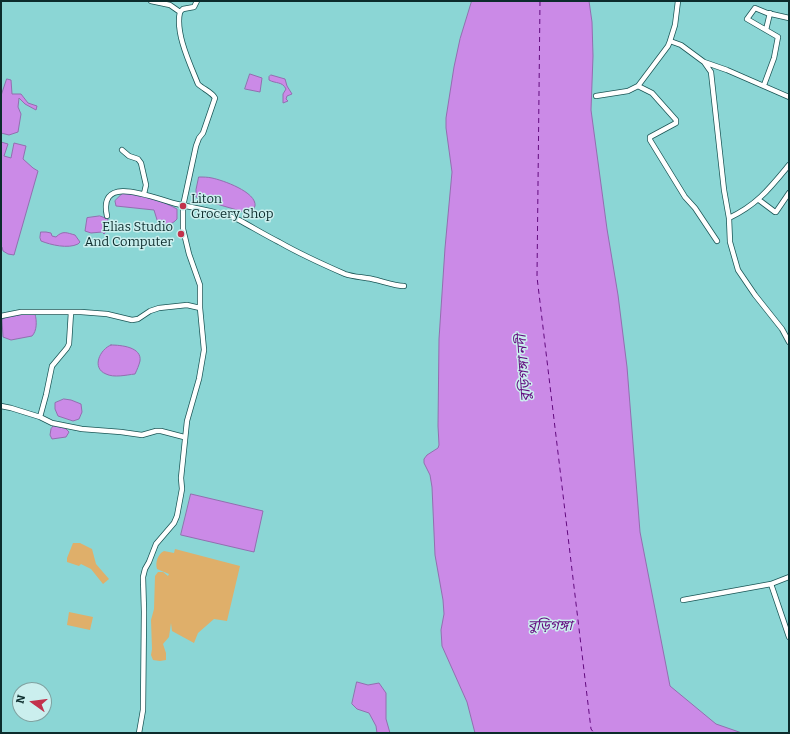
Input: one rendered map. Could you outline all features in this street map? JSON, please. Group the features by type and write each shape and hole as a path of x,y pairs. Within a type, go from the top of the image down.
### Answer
{"street":[{"path":"151,1 170,5 180,12"},
{"path":"139,733 143,704 143,577 156,544 174,523 177,516 182,489 181,478 184,437 189,412 199,380 204,350 200,308 200,285 184,235 183,206 196,146 206,128 215,98 214,95 203,89 198,84 180,34 179,21 180,12 183,9 194,7 197,1"},
{"path":"596,96 628,91 638,86 668,46 674,25 678,1"},
{"path":"764,85 774,58 778,37 747,19 755,8 789,18"},
{"path":"766,30 770,13"},
{"path":"670,41 681,45 704,62 764,85 789,97"},
{"path":"704,62 711,72 713,81 713,97 724,190 729,218 730,242 738,270 755,295 782,329 789,342"},
{"path":"638,86 652,93 676,120 676,124 650,137 650,140 685,197 695,208 717,241"},
{"path":"122,150 129,156 141,162 146,185 144,194"},
{"path":"729,218 745,210 759,200 789,165"},
{"path":"107,216 106,210 110,196 126,191 144,194 183,206 200,208 239,220 298,252 346,274 370,278 398,286 404,286"},
{"path":"759,200 776,212 789,193"},
{"path":"1,316 22,312 71,312 107,314 132,320 159,308 187,305 200,308"},
{"path":"40,416 52,366 69,344 71,312"},
{"path":"1,406 40,416 52,423 82,429 142,435 156,431 177,434 184,437"},
{"path":"683,600 771,584 789,578"},
{"path":"771,584 789,637"}],"shaded area":[{"path":"73,543 80,543 92,549 96,564 109,579 103,584 91,569 81,564 79,566 67,562 67,558"},
{"path":"175,549 240,566 227,621 214,619 198,633 194,643 172,631 171,623 169,637 163,644 166,653 166,660 153,660 151,655 151,620 154,609 155,576 158,572 163,572 168,576 169,574 157,569 156,566 162,552 174,553"},
{"path":"69,612 93,617 90,630 67,625"}],"water":[{"name":"বুড়িগঙ্গা","path":"472,1 589,1 592,22 593,56 591,110 627,367 640,532 670,686 716,724 742,733 475,733 467,702 442,646 441,630 444,614 443,600 435,555 432,487 430,475 424,463 424,459 427,455 438,448 439,445 439,339 452,172 446,118 460,39"},
{"path":"250,74 262,78 260,92 245,89"},
{"path":"271,75 285,79 292,94 287,96 286,99 288,101 283,103 283,94 286,89 281,84 269,80"},
{"path":"7,79 11,80 12,94 21,94 28,103 37,106 36,110 25,104 19,98 18,107 21,114 18,132 9,135 1,133 1,96"},
{"path":"1,142 8,144 4,156 11,158 14,143 26,146 23,159 38,171 14,255 3,251 1,247"},
{"path":"199,177 209,177 231,184 251,196 255,206 250,214 196,197"},
{"path":"123,193 144,196 171,206 177,209 177,219 171,224 161,224 158,223 154,210 116,206 115,201"},
{"path":"100,216 108,219 104,234 102,232 91,233 85,231 87,218"},
{"path":"41,232 51,233 52,236 56,237 63,233 70,233 75,235 80,242 69,246 50,244 41,241"},
{"path":"13,313 35,314 36,326 32,336 11,340 3,337 2,320"},
{"path":"111,345 130,348 138,353 140,356 140,361 135,374 113,376 101,371 98,363 99,359 103,350"},
{"path":"64,399 81,404 82,412 79,419 73,421 58,416 55,409 55,403"},
{"path":"55,424 63,426 69,432 66,437 52,439 50,435 51,429"},
{"path":"191,494 263,511 254,552 181,535"},
{"path":"357,682 368,685 379,683 386,693 386,719 390,733 377,733 376,726 369,713 357,709 352,704"}],"ferry route":[{"path":"540,1 537,277 591,729 594,733"}],"place":[{"name":"Liton Grocery Shop","path":"183,206"},
{"name":"Elias Studio And Computer","path":"181,234"}],"water label":[{"name":"বুড়িগঙ্গা নদী","path":"524,368"}]}
